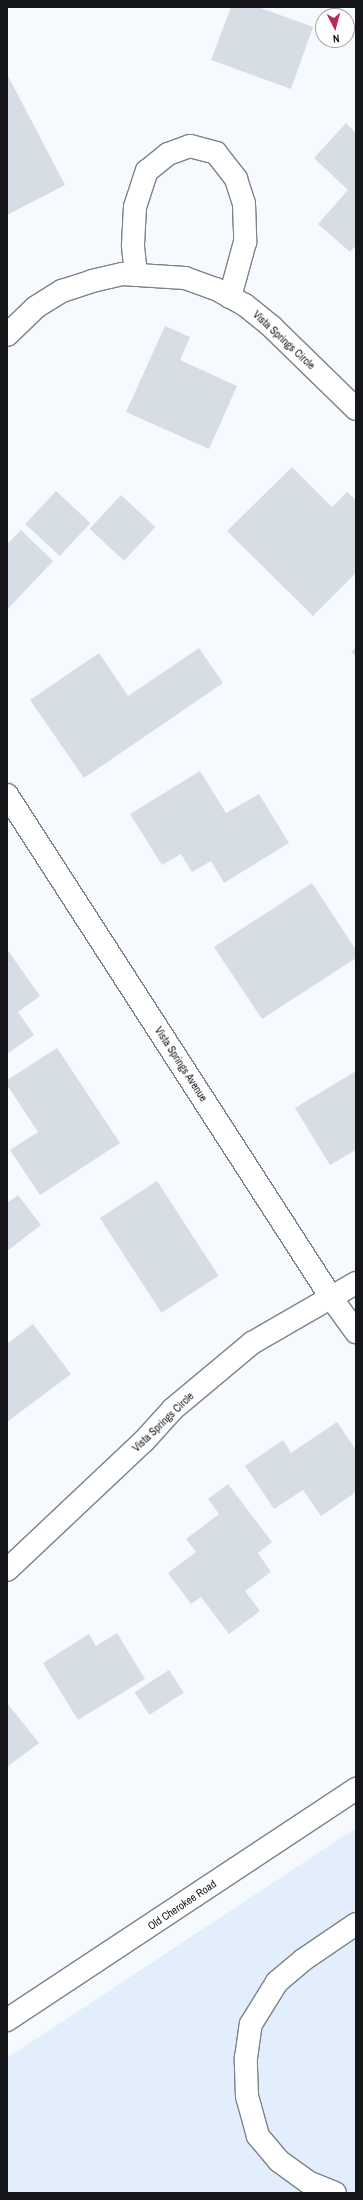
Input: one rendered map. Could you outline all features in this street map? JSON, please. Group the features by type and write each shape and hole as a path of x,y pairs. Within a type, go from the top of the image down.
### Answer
{"street":[{"path":"136,275 133,245 135,207 147,171 168,154 190,146 216,153 236,179 244,204 245,242 230,297"},
{"name":"Vista Springs Circle","path":"7,335 36,307 62,291 92,281 122,274 185,278 230,297 272,327 356,409"},
{"name":"Vista Springs Avenue","path":"7,795 332,1299 356,1332"},
{"name":"Vista Springs Circle","path":"7,1570 144,1441 173,1409 247,1347 332,1299 356,1283"},
{"name":"Old Cherokee Road","path":"7,2020 356,1789"},
{"path":"335,2193 308,2182 279,2161 258,2136 247,2096 246,2058 251,2024 277,1982 303,1960 356,1924"}],"shaded area":[{"path":"356,1828 356,2193 7,2193 7,2058"}],"building":[{"path":"231,7 258,7 313,27 291,89 211,60"},
{"path":"7,74 65,185 7,215"},
{"path":"346,123 356,133 356,245 350,252 318,224 348,190 314,158"},
{"path":"165,326 190,337 180,360 237,386 209,449 126,412"},
{"path":"292,467 332,507 347,492 356,500 356,573 313,616 227,531"},
{"path":"56,491 90,523 60,556 25,524"},
{"path":"121,495 155,527 124,561 90,529"},
{"path":"21,530 53,561 7,610 7,544"},
{"path":"356,647 356,656 351,652"},
{"path":"199,648 223,683 84,778 30,700 99,653 128,696"},
{"path":"200,771 226,813 259,794 289,843 224,883 211,861 192,872 181,854 162,865 130,814"},
{"path":"312,883 356,950 356,958 262,1019 214,947"},
{"path":"7,949 40,996 18,1012 34,1035 7,1054"},
{"path":"57,1048 120,1143 40,1195 10,1150 38,1132 7,1085 7,1080"},
{"path":"356,1071 356,1150 330,1165 295,1108"},
{"path":"157,1181 219,1276 162,1313 100,1218"},
{"path":"18,1195 41,1225 7,1251 7,1203"},
{"path":"33,1324 71,1374 7,1422 7,1344"},
{"path":"337,1422 356,1450 356,1492 321,1516 303,1490 274,1509 245,1466 283,1440 291,1453"},
{"path":"228,1484 272,1542 258,1553 271,1572 245,1591 260,1611 229,1634 201,1597 191,1604 168,1573 196,1552 186,1539 219,1514 208,1499"},
{"path":"117,1633 145,1679 78,1720 43,1663 89,1634 96,1646"},
{"path":"169,1670 184,1693 149,1715 135,1692"},
{"path":"7,1703 39,1743 7,1767"}]}
